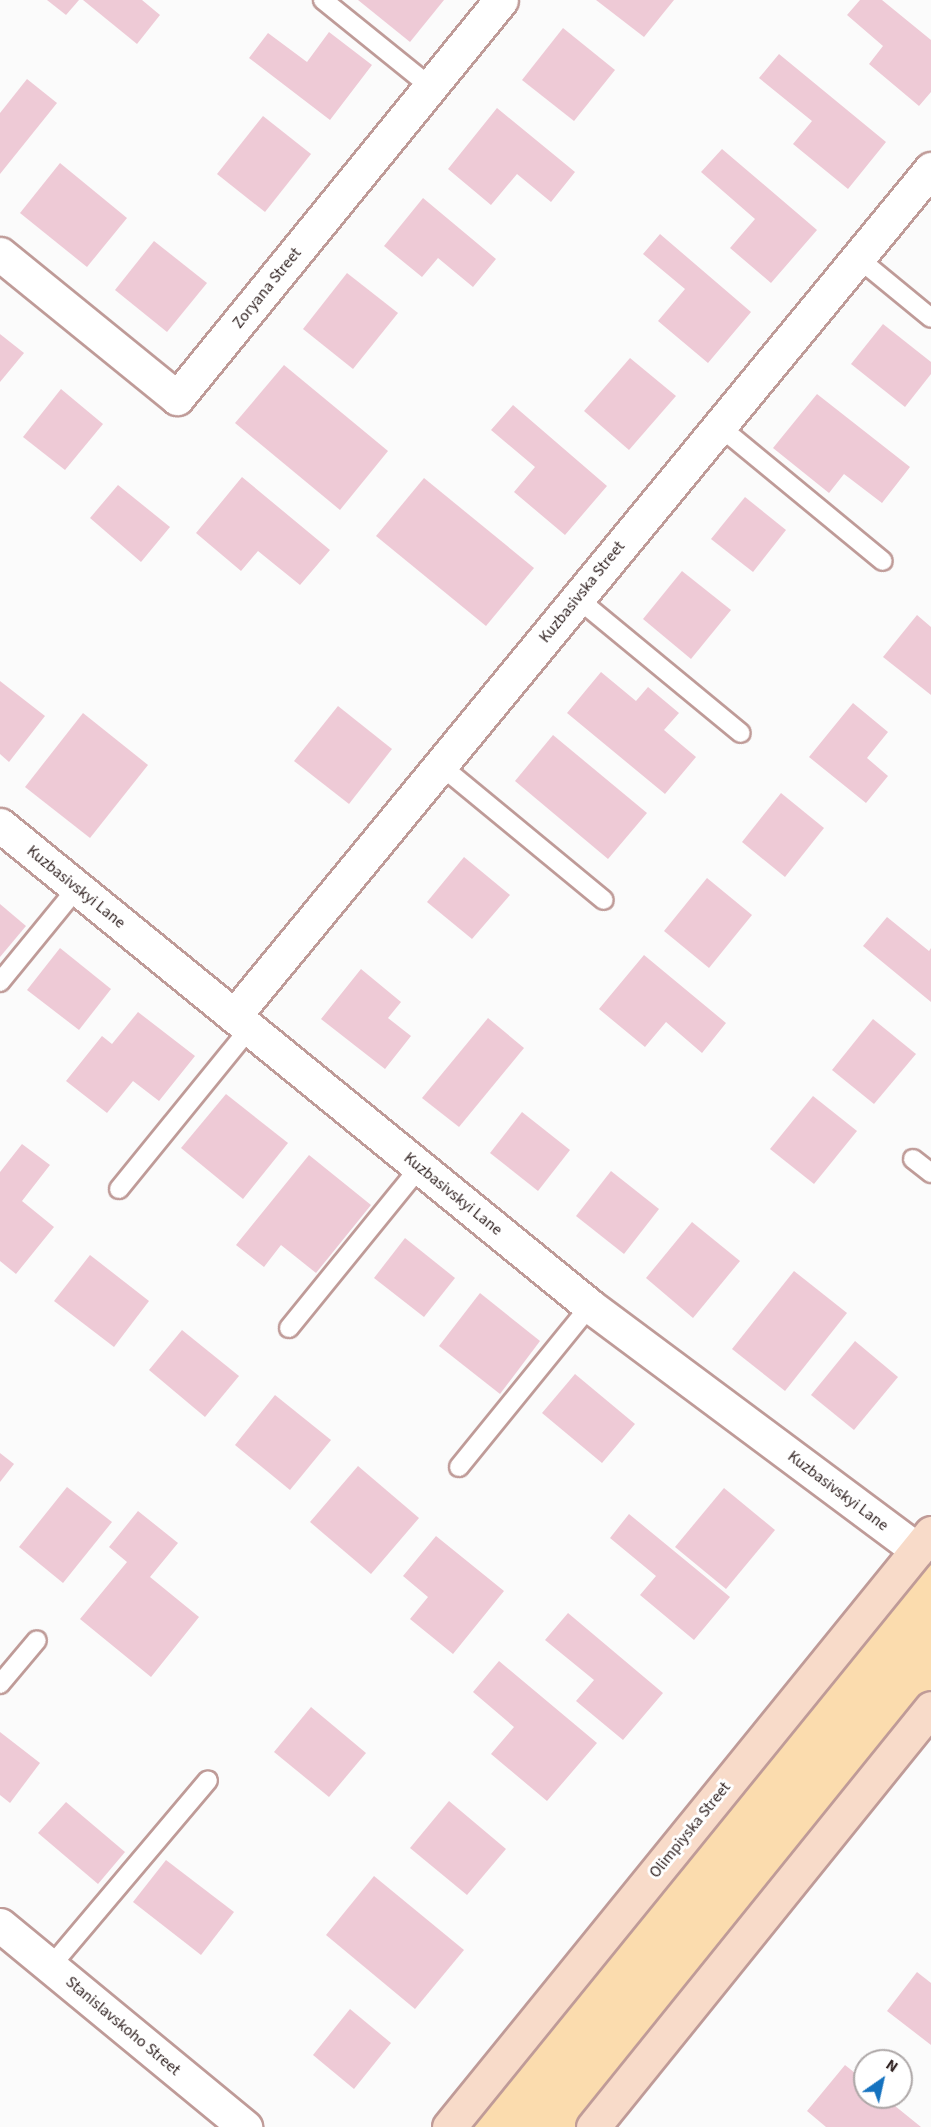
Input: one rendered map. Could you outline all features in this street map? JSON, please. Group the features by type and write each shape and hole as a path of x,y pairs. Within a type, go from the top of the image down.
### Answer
{"main road":[{"name":"Olimpiyska Street","path":"449,2127 924,1541"},
{"path":"593,2127 931,1708"}],"street":[{"name":"Zoryana Street","path":"0,254 177,398 501,0"},
{"name":"Kuzbasivska Street","path":"242,1022 440,765 931,169"},
{"name":"Kuzbasivskyi Lane","path":"0,825 590,1306 924,1541"},
{"name":"Stanislavskoho Street","path":"0,1925 245,2127"}],"lane":[{"path":"323,0 430,87"},
{"path":"858,258 931,318"},
{"path":"719,426 883,561"},
{"path":"577,598 741,733"},
{"path":"440,765 604,900"},
{"path":"0,982 77,888"},
{"path":"119,1189 242,1022"},
{"path":"913,1159 931,1173"},
{"path":"289,1328 420,1167"},
{"path":"459,1467 590,1306"},
{"path":"0,1684 36,1640"},
{"path":"51,1966 208,1779"}],"shaded area":[{"path":"931,1533 931,1708 592,2127 447,2127"}],"building":[{"path":"47,0 79,0 66,15"},
{"path":"83,0 142,0 160,15 137,44"},
{"path":"358,0 444,0 410,42"},
{"path":"596,0 674,0 644,37"},
{"path":"860,0 882,0 931,40 931,92 919,106 869,64 883,46 847,15"},
{"path":"563,28 615,70 574,121 522,80"},
{"path":"329,32 372,65 330,120 249,58 268,33 307,62"},
{"path":"779,54 886,142 848,189 793,144 812,121 759,78"},
{"path":"27,79 57,103 0,174 0,113"},
{"path":"497,108 575,172 551,202 517,174 491,205 448,169"},
{"path":"263,116 311,154 265,212 217,174"},
{"path":"722,149 817,230 771,283 730,248 755,219 701,172"},
{"path":"60,163 127,218 87,267 20,213"},
{"path":"423,198 496,259 473,287 438,258 422,277 384,246"},
{"path":"660,234 751,312 708,363 658,321 685,289 643,254"},
{"path":"154,241 207,283 167,332 115,290"},
{"path":"347,273 398,313 353,369 303,329"},
{"path":"883,324 931,362 931,374 905,407 851,364"},
{"path":"0,334 24,353 0,382"},
{"path":"630,358 676,396 629,450 584,411"},
{"path":"284,365 388,451 340,510 235,423"},
{"path":"61,389 103,424 65,470 23,437"},
{"path":"817,394 910,467 882,503 844,474 829,493 773,448"},
{"path":"513,405 607,486 565,535 514,492 535,467 491,430"},
{"path":"242,477 330,550 300,585 258,551 241,571 196,533"},
{"path":"424,478 534,568 486,626 376,536"},
{"path":"118,485 170,527 141,562 90,518"},
{"path":"745,497 786,530 753,572 711,539"},
{"path":"682,571 731,610 691,659 643,619"},
{"path":"917,615 931,627 931,695 883,657"},
{"path":"601,672 636,701 648,687 679,713 664,730 696,757 665,794 567,713"},
{"path":"0,681 45,716 9,762 0,754"},
{"path":"853,703 888,732 867,758 888,776 866,803 809,757"},
{"path":"338,706 392,749 349,804 294,761"},
{"path":"83,713 148,765 90,838 25,787"},
{"path":"553,735 647,813 608,859 515,781"},
{"path":"781,793 824,828 785,877 742,842"},
{"path":"464,857 510,895 472,939 427,902"},
{"path":"707,878 752,915 709,968 664,931"},
{"path":"0,904 26,926 0,957"},
{"path":"887,917 929,951 931,948 931,1002 863,946"},
{"path":"60,948 111,989 79,1030 27,990"},
{"path":"644,955 726,1023 702,1053 666,1022 645,1047 599,1009"},
{"path":"361,969 401,1002 388,1018 411,1036 385,1069 321,1019"},
{"path":"138,1012 195,1056 159,1101 133,1081 107,1113 66,1081 102,1036 112,1044"},
{"path":"488,1018 524,1048 459,1127 422,1098"},
{"path":"873,1019 916,1054 874,1104 832,1070"},
{"path":"226,1094 288,1143 243,1199 181,1148"},
{"path":"813,1096 857,1131 814,1184 770,1149"},
{"path":"522,1112 570,1150 538,1191 490,1153"},
{"path":"22,1144 50,1165 22,1201 54,1227 16,1274 0,1261 0,1172"},
{"path":"309,1155 371,1205 316,1273 281,1245 264,1267 236,1245"},
{"path":"611,1171 659,1209 624,1254 576,1216"},
{"path":"692,1222 740,1261 693,1318 646,1278"},
{"path":"405,1238 455,1278 424,1317 374,1278"},
{"path":"90,1255 149,1301 114,1347 54,1301"},
{"path":"794,1271 847,1313 785,1391 732,1349"},
{"path":"480,1293 540,1341 500,1394 439,1346"},
{"path":"182,1330 239,1376 205,1417 149,1370"},
{"path":"855,1341 898,1377 854,1430 811,1395"},
{"path":"575,1374 635,1424 602,1463 542,1413"},
{"path":"275,1395 331,1440 290,1490 235,1445"},
{"path":"0,1453 14,1464 0,1482"},
{"path":"358,1466 419,1518 371,1574 310,1522"},
{"path":"67,1487 112,1522 63,1583 19,1547"},
{"path":"724,1488 775,1530 726,1589 675,1547"},
{"path":"138,1511 178,1543 150,1577 199,1617 151,1677 80,1619 127,1562 109,1547"},
{"path":"629,1514 730,1597 694,1640 640,1595 656,1576 610,1538"},
{"path":"436,1536 504,1591 453,1654 410,1619 428,1597 403,1576"},
{"path":"568,1613 663,1693 623,1740 576,1701 594,1680 545,1640"},
{"path":"499,1661 597,1743 547,1801 491,1754 514,1727 473,1692"},
{"path":"311,1707 366,1753 329,1797 274,1752"},
{"path":"0,1732 40,1763 10,1803 0,1795"},
{"path":"449,1801 506,1849 467,1895 410,1848"},
{"path":"66,1802 125,1852 98,1884 38,1833"},
{"path":"166,1860 234,1912 201,1955 133,1902"},
{"path":"374,1876 464,1950 415,2009 326,1935"},
{"path":"917,1972 931,1983 931,2045 887,2011"},
{"path":"350,2009 391,2043 354,2089 313,2055"},
{"path":"845,2065 853,2071 853,2109 899,2109 921,2127 826,2127 807,2111"}]}
